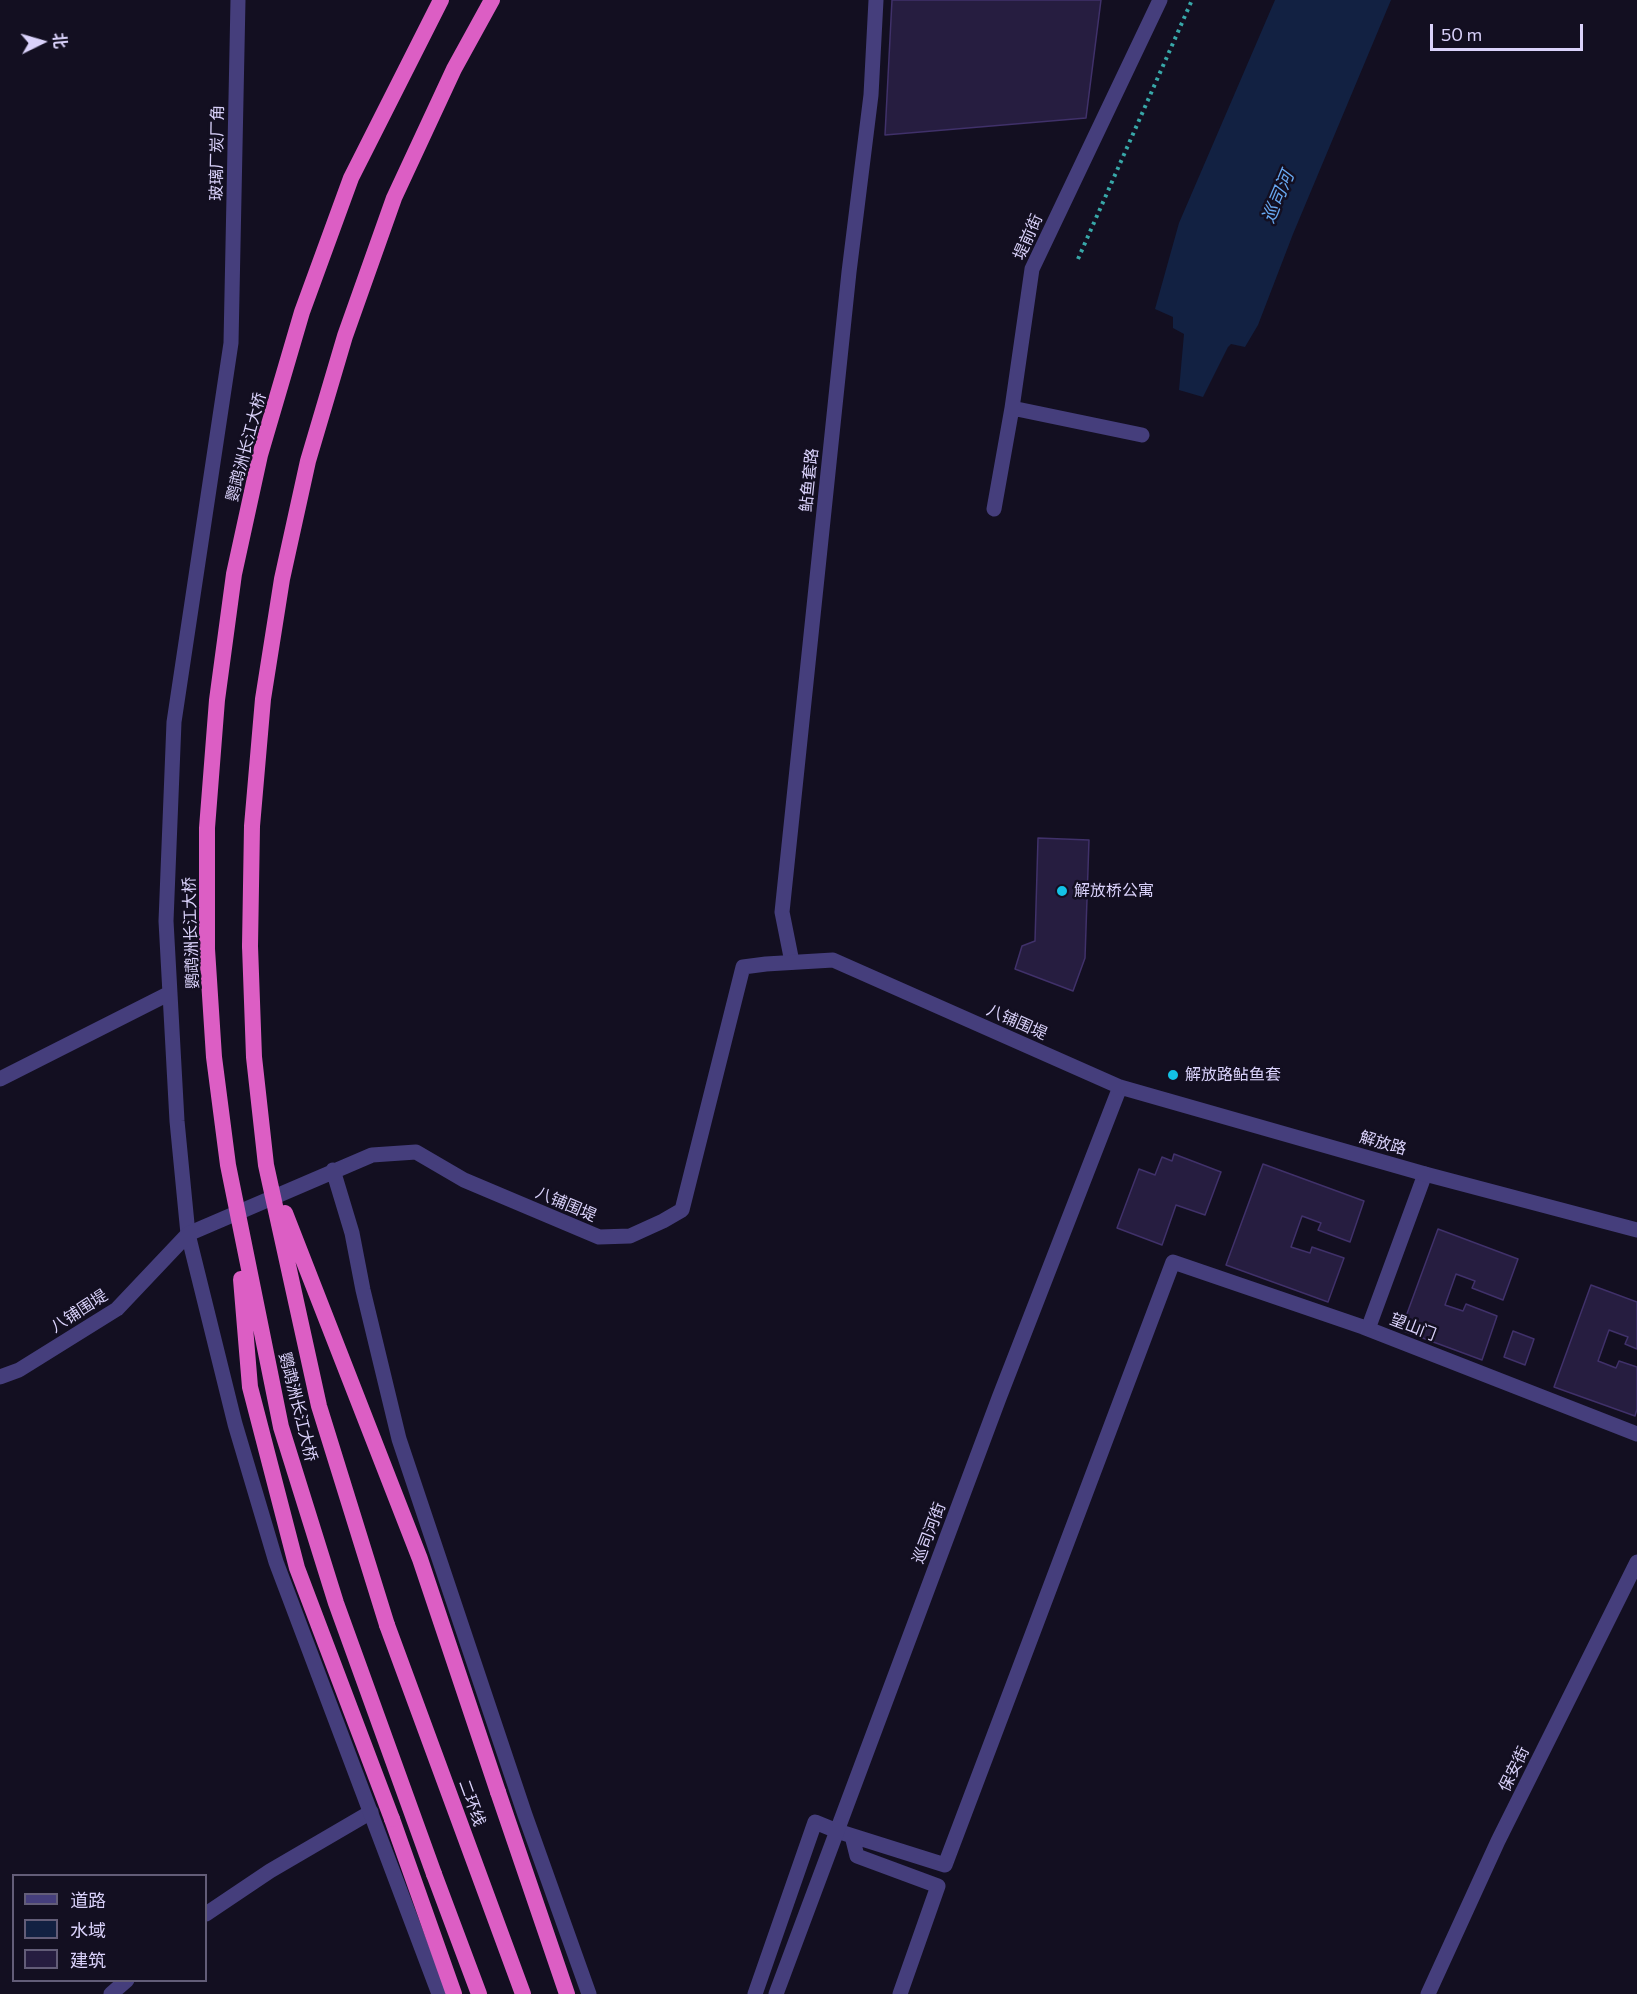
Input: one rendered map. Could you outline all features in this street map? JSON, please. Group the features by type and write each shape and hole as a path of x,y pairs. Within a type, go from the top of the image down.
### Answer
{"highway":[{"name":"鹦鹉洲长江大桥","path":"441,0 351,178 302,312 260,455 234,574 217,700 207,839 207,949 214,1057 236,1210 281,1426 336,1603 479,1994"},
{"name":"鹦鹉洲长江大桥","path":"387,1625 319,1406 266,1165 254,1057 250,946 252,826 263,699 282,579 308,461 345,336 390,209 454,69 492,0"},
{"path":"266,1165 420,1559 567,1994"},
{"path":"236,1210 253,1398 297,1568 392,1819 454,1994"},
{"name":"二环线","path":"387,1625 523,1994"}],"street":[{"name":"玻璃厂炭厂角","path":"238,0 231,343 174,722 166,921 177,1121 188,1234 235,1424 276,1563 439,1994"},
{"name":"鲇鱼套路","path":"792,962 782,912 848,284 871,95 876,0"},
{"name":"堤前街","path":"994,509 1012,408 1032,269 1160,0"},
{"path":"1012,408 1142,435"},
{"name":"八铺围堤","path":"0,1377 19,1370 117,1309 188,1234 372,1155 416,1152 464,1180 599,1237 630,1236 682,1210 743,967 833,960 1120,1087"},
{"path":"0,1079 170,993"},
{"name":"解放路","path":"1120,1087 1425,1174 1637,1230"},
{"name":"巡司河街","path":"776,1994 999,1398 1120,1087"},
{"path":"333,1170 352,1233 363,1290 399,1439 522,1804 589,1994"},
{"path":"1368,1329 1425,1174"},
{"name":"望山门","path":"852,1836 945,1865 1173,1262 1368,1329 1637,1434"},
{"name":"保安街","path":"1428,1994 1498,1841 1637,1562"},
{"path":"207,1913 270,1871 370,1812"},
{"path":"755,1994 816,1822 852,1836 857,1856 938,1886 900,1994"},
{"path":"111,1994 125,1982"}],"path":[{"path":"1078,259 1192,0"}],"water":[{"name":"巡司河","path":"1275,0 1391,0 1293,234 1258,325 1245,347 1231,344 1228,347 1203,397 1179,390 1184,334 1173,328 1173,317 1155,309 1179,223"}],"building":[{"path":"892,0 1101,0 1086,118 885,135"},
{"name":"解放桥公寓","path":"1038,838 1089,840 1085,958 1073,991 1015,969 1022,946 1035,941"},
{"path":"1174,1154 1221,1172 1205,1215 1176,1205 1162,1245 1117,1228 1139,1169 1155,1175 1162,1157 1172,1161"},
{"path":"1263,1164 1364,1201 1350,1242 1318,1230 1321,1223 1302,1216 1291,1247 1310,1253 1312,1247 1344,1258 1328,1302 1226,1265"},
{"path":"1438,1229 1518,1259 1503,1300 1472,1288 1475,1281 1456,1274 1445,1305 1463,1311 1466,1304 1497,1316 1482,1360 1401,1330"},
{"path":"1591,1285 1637,1302 1637,1349 1625,1344 1628,1337 1609,1330 1598,1361 1616,1368 1619,1361 1637,1367 1635,1416 1554,1387"},
{"path":"1513,1331 1534,1339 1525,1365 1504,1357"}],"place":[{"name":"解放桥公寓","path":"1062,891"},
{"name":"解放路鲇鱼套","path":"1173,1075"}]}
